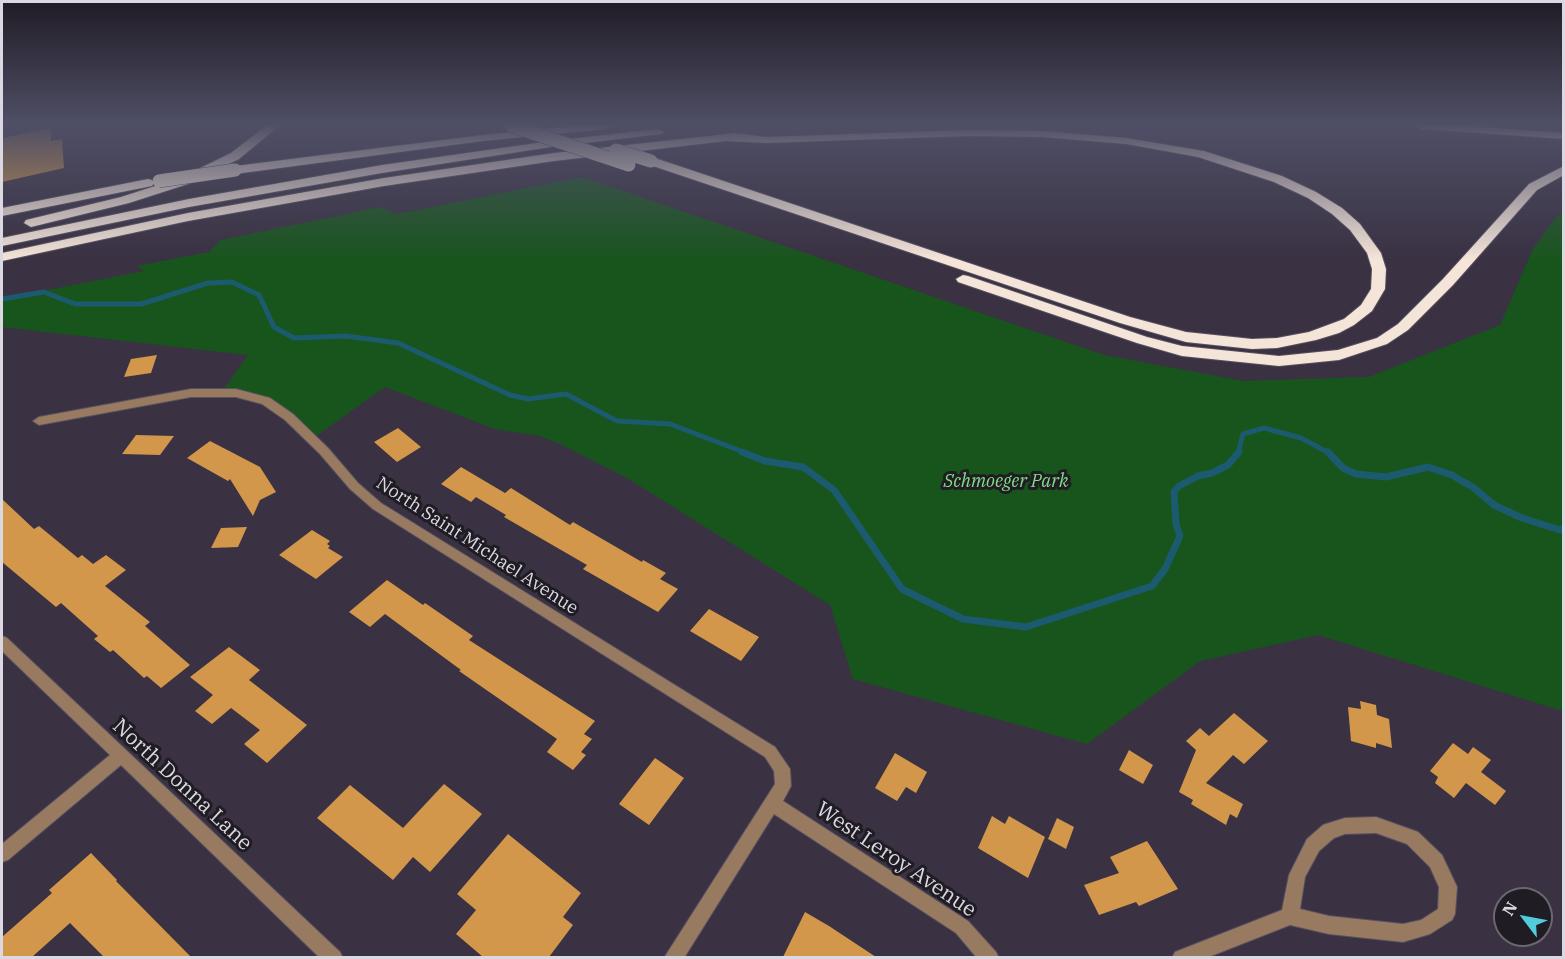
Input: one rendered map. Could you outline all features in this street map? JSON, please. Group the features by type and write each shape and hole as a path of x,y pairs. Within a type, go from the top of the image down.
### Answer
{"highway":[{"path":"2,230 125,200 184,181 205,171"},
{"path":"2,212 230,171"},
{"path":"2,242 189,203 372,171"},
{"path":"2,257 119,231 456,171"},
{"path":"646,171 1156,344 1228,358 1279,361 1346,353 1370,346 1393,335 1419,312 1533,187 1562,171"},
{"path":"680,171 1136,324 1186,338 1252,344 1277,343 1311,337 1334,330 1349,322 1367,308 1377,289 1379,269 1374,254 1355,227 1337,211 1312,195 1273,176 1256,171"},
{"path":"2,263 119,231"}],"street":[{"name":"North Saint Michael Avenue","path":"39,422 191,393 236,393 266,401 289,417 324,451 362,494 377,506 770,752 780,764 784,775 783,786 773,804"},
{"name":"North Donna Lane","path":"2,642 334,957"},
{"path":"2,854 121,755"},
{"path":"673,957 773,804"},
{"name":"West Leroy Avenue","path":"773,804 962,927 990,957"},
{"path":"1181,957 1290,916 1329,925 1403,933 1424,928 1446,914 1448,887 1436,861 1412,838 1376,825 1344,826 1329,831 1313,845 1297,875 1290,916"}],"green space":[{"name":"Schmoeger Park","path":"582,177 1104,355 1243,381 1369,377 1500,325 1533,249 1558,215 1563,213 1563,711 1318,635 1200,661 1087,744 853,679 830,605 627,478 558,443 539,436 495,429 385,387 312,439 269,403 222,392 248,355 2,327 2,299 144,271 137,266 209,252 221,240 380,207 397,214"}],"building":[{"path":"2,171 52,171 2,182"},
{"path":"157,355 151,373 124,377 131,359"},
{"path":"398,428 421,447 397,462 374,442"},
{"path":"136,435 174,436 160,455 122,454"},
{"path":"210,441 260,467 276,492 260,500 253,516 230,479 228,481 187,458"},
{"path":"461,467 505,493 511,488 570,525 573,522 642,562 643,560 666,573 660,579 678,589 658,612 583,569 587,565 504,517 506,515 476,497 471,502 441,484"},
{"path":"2,499 34,529 39,526 78,558 82,555 93,564 106,555 126,570 105,586 150,622 145,626 190,665 161,688 147,676 144,678 113,650 110,652 94,639 98,636 61,603 56,607 2,562"},
{"path":"247,527 238,547 211,548 221,528"},
{"path":"312,530 330,541 327,544 330,546 328,548 343,557 316,579 279,555"},
{"path":"387,580 473,636 469,640 595,721 584,734 592,739 581,752 586,755 573,770 547,752 557,739 459,671 461,670 385,614 370,627 349,612"},
{"path":"709,609 759,637 741,661 690,631"},
{"path":"229,647 260,670 249,680 307,725 267,763 244,744 260,730 231,708 212,724 195,711 213,695 190,677"},
{"path":"1360,701 1376,705 1377,715 1389,719 1392,748 1376,743 1376,748 1351,741 1348,707 1361,709"},
{"path":"1234,713 1268,741 1244,764 1233,755 1206,783 1243,804 1237,818 1230,814 1226,825 1191,804 1193,800 1179,792 1196,750 1186,741 1200,728 1209,736"},
{"path":"1453,743 1468,754 1473,747 1491,760 1481,772 1506,791 1495,805 1466,783 1454,798 1435,783 1438,777 1430,771"},
{"path":"1129,750 1153,765 1143,784 1119,770"},
{"path":"895,753 927,772 916,793 906,787 897,801 875,788"},
{"path":"655,758 684,778 649,825 619,804"},
{"path":"444,784 482,814 430,872 413,857 393,880 317,818 350,785 403,828"},
{"path":"992,816 1005,824 1009,816 1045,837 1028,878 978,848"},
{"path":"1057,818 1074,827 1066,849 1048,839"},
{"path":"508,834 581,893 563,917 573,925 549,957 483,957 456,934 476,910 457,894"},
{"path":"1147,841 1178,889 1139,906 1136,902 1099,915 1084,885 1119,873 1110,857"},
{"path":"91,853 191,957 104,957 70,923 32,957 2,957 2,937 52,893 49,890"},
{"path":"805,912 829,926 876,957 783,957"}],"waterway":[{"path":"2,299 44,292 75,304 141,304 208,283 232,282 259,295 274,327 294,338 346,336 398,343 510,395 528,399 566,394 617,421 670,424 746,453"},
{"path":"1238,453 1243,434 1264,428 1301,438 1329,453"},
{"path":"742,452 765,461 803,467 834,490 902,589 963,619 1026,627 1152,586 1165,569 1180,536 1176,524 1174,492 1179,486 1198,476 1212,473 1228,465 1239,452"},
{"path":"1329,453 1343,468 1356,474 1386,477 1428,467 1452,475 1474,488 1494,505 1522,518 1560,530 1564,528"}]}
